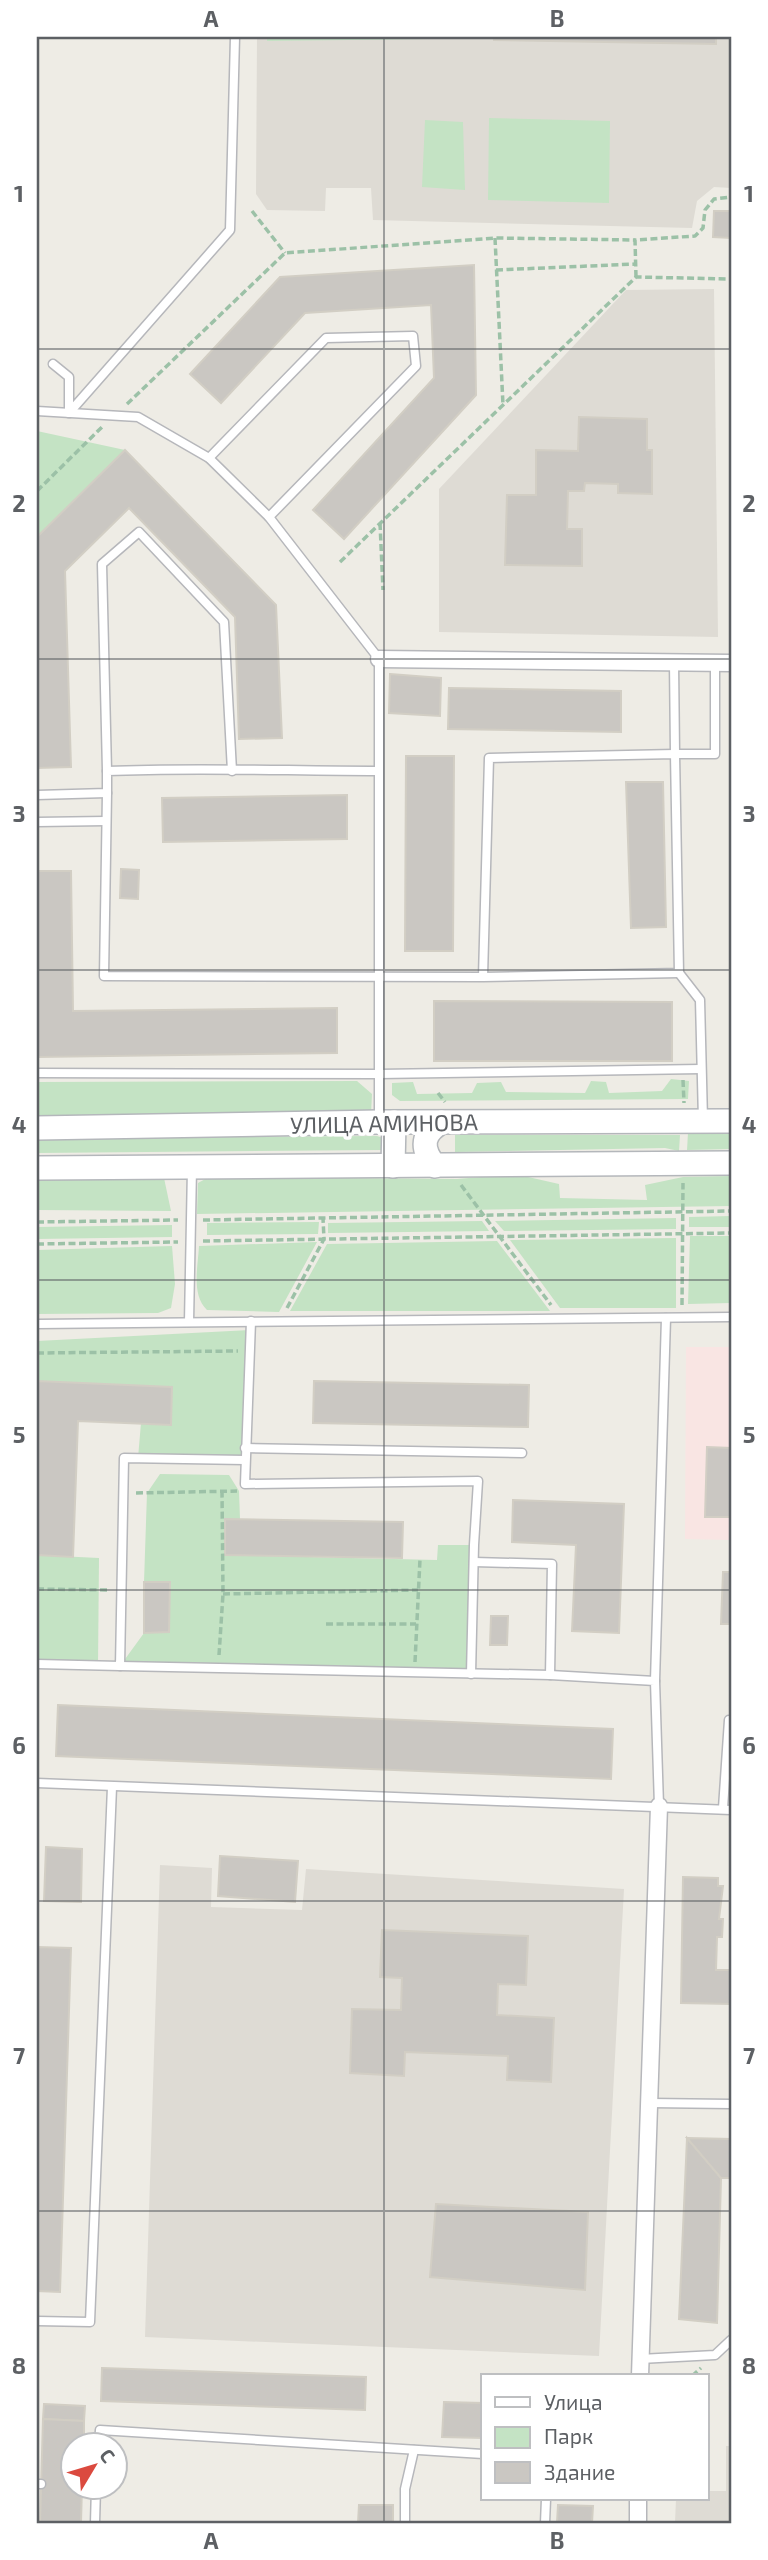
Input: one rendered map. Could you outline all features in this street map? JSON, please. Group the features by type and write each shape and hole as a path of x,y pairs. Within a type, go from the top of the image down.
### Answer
{"street":[{"path":"379,659 723,663"},
{"name":"УЛИЦА АМИНОВА","path":"37,1128 693,1115 731,1121"},
{"path":"386,1122 393,1166"},
{"path":"435,1166 427,1156 425,1143 430,1129 442,1122"},
{"name":"УЛИЦА АМИНОВА","path":"37,1168 731,1163"},
{"path":"640,2374 659,1806"},
{"path":"638,2500 638,2523"}],"lane":[{"path":"69,413 230,230 235,37"},
{"path":"209,458 326,338 413,337 416,366 268,516"},
{"path":"53,364 69,376 69,413"},
{"path":"37,411 138,417 209,458 268,516 379,659 379,1074 386,1122"},
{"path":"232,771 224,622 139,532 102,564 107,771 104,976 483,977 679,972"},
{"path":"674,662 679,972 699,1000 701,1069 693,1115"},
{"path":"483,977 489,758 715,754 723,663"},
{"path":"107,771 166,768 378,771"},
{"path":"37,795 107,793"},
{"path":"37,822 106,821"},
{"path":"37,1073 379,1074 701,1069"},
{"path":"189,1322 192,1168"},
{"path":"37,1324 731,1317"},
{"path":"659,1806 655,1681 666,1318"},
{"path":"251,1321 245,1484 478,1481 471,1674"},
{"path":"245,1448 522,1453"},
{"path":"120,1666 124,1458 244,1460"},
{"path":"474,1562 552,1564 550,1675"},
{"path":"37,1664 550,1675 655,1681"},
{"path":"37,1783 727,1809 731,1720"},
{"path":"37,2321 90,2322 112,1787"},
{"path":"650,2103 731,2104"},
{"path":"640,2359 715,2356 731,2340"},
{"path":"130,2432 481,2454"},
{"path":"405,2523 405,2489 414,2450"},
{"path":"94,2523 95,2500"},
{"path":"545,2523 546,2500"}],"path":[{"path":"37,491 285,253 495,238 635,240 695,236 703,228 705,210 714,199 731,197"},
{"path":"252,211 285,253"},
{"path":"495,238 503,405"},
{"path":"635,240 636,277"},
{"path":"496,270 636,264"},
{"path":"340,562 636,277 731,279"},
{"path":"380,523 383,590"},
{"path":"683,1069 693,1115"},
{"path":"681,1318 683,1177"},
{"path":"457,1179 561,1319"},
{"path":"37,1222 731,1211"},
{"path":"280,1321 324,1239 323,1218"},
{"path":"37,1244 731,1233"},
{"path":"37,1353 249,1351"},
{"path":"123,1494 243,1491 245,1484"},
{"path":"218,1668 223,1594 222,1491"},
{"path":"414,1672 420,1559"},
{"path":"37,1589 121,1590"},
{"path":"223,1594 418,1590"},
{"path":"326,1624 416,1624"}],"shaded area":[{"path":"257,37 731,37 731,188 714,187 697,201 692,228 373,220 371,188 326,188 325,211 267,210 256,194"},
{"path":"714,289 718,637 439,632 439,489 626,290"},
{"path":"686,1347 731,1347 731,1540 685,1539"},
{"path":"160,1865 212,1868 211,1907 302,1910 306,1869 624,1889 599,2356 145,2337"},
{"path":"726,2446 731,2446 731,2523 675,2523 676,2500 708,2500 708,2491 726,2491"}],"green space":[{"path":"267,37 430,37 430,39 267,41"},
{"path":"489,118 610,121 609,203 488,200"},
{"path":"425,120 463,122 465,190 422,187"},
{"path":"37,431 125,450 37,537"},
{"path":"671,1079 689,1081 688,1099 400,1101 392,1095 392,1083 413,1082 417,1094 472,1093 477,1083 501,1082 506,1092 585,1093 591,1081 606,1082 609,1093 662,1091"},
{"path":"357,1081 372,1094 371,1114 37,1118 37,1082"},
{"path":"688,1133 731,1133 731,1149 687,1150"},
{"path":"455,1135 680,1135 679,1151 665,1148 455,1152"},
{"path":"37,1138 383,1138 382,1150 37,1153"},
{"path":"515,1174 559,1184 560,1198 647,1200 645,1185 683,1177 731,1176 731,1206 197,1214 198,1183 209,1177 457,1179"},
{"path":"37,1178 164,1178 171,1211 37,1210"},
{"path":"731,1216 731,1227 689,1227 689,1217"},
{"path":"676,1218 676,1229 504,1231 495,1221"},
{"path":"482,1221 489,1231 328,1233 328,1223"},
{"path":"319,1222 318,1234 207,1235 207,1223"},
{"path":"172,1225 172,1237 37,1239 37,1227"},
{"path":"690,1236 731,1236 731,1303 688,1304"},
{"path":"676,1238 676,1308 560,1308 510,1240"},
{"path":"497,1241 550,1311 290,1311 327,1244"},
{"path":"317,1242 279,1312 207,1310 202,1304 197,1288 199,1246"},
{"path":"172,1246 175,1284 171,1308 158,1313 37,1314 37,1250"},
{"path":"250,1330 245,1460 138,1458 141,1423 171,1424 172,1387 38,1381 37,1390 37,1341"},
{"path":"160,1474 229,1475 239,1491 240,1519 225,1519 225,1555 437,1560 438,1545 474,1545 471,1674 120,1666 144,1633 169,1631 170,1582 144,1582 147,1493"},
{"path":"37,1555 99,1558 98,1666 37,1664"}],"building":[{"path":"494,37 716,37 716,44 494,40"},
{"path":"714,211 731,211 731,238 713,237"},
{"path":"474,265 476,395 344,539 313,510 434,378 431,305 305,313 221,403 190,374 280,277"},
{"path":"579,417 647,419 647,450 652,450 652,494 618,493 618,484 585,483 584,491 568,491 567,529 582,529 582,566 505,565 507,495 536,495 536,450 578,451"},
{"path":"125,450 276,605 282,738 239,739 235,617 129,508 65,571 71,767 37,768 37,537"},
{"path":"390,674 441,678 440,716 389,713"},
{"path":"449,688 621,691 621,732 448,729"},
{"path":"406,756 454,756 453,951 405,951"},
{"path":"626,782 663,782 666,927 631,928"},
{"path":"347,795 347,839 163,842 162,798"},
{"path":"121,869 139,870 138,899 120,898"},
{"path":"37,871 71,871 73,1011 337,1008 337,1053 37,1057"},
{"path":"434,1001 672,1002 672,1061 434,1061"},
{"path":"37,1381 172,1387 171,1425 78,1421 73,1557 37,1555"},
{"path":"314,1381 529,1385 528,1427 313,1423"},
{"path":"707,1447 731,1448 731,1517 705,1517"},
{"path":"513,1500 624,1504 619,1633 572,1631 576,1545 512,1542"},
{"path":"225,1519 403,1522 402,1558 225,1555"},
{"path":"723,1572 731,1572 731,1624 721,1624"},
{"path":"144,1582 170,1582 169,1632 144,1633"},
{"path":"491,1616 508,1616 507,1645 490,1645"},
{"path":"58,1705 613,1729 611,1779 56,1756"},
{"path":"46,1847 82,1849 81,1902 44,1901"},
{"path":"220,1856 298,1861 295,1902 218,1896"},
{"path":"683,1877 718,1878 718,1886 723,1886 719,1919 723,1919 722,1937 717,1937 716,1970 731,1970 731,2004 681,2003"},
{"path":"382,1930 528,1936 526,1985 498,1984 497,2015 554,2018 551,2082 507,2080 508,2056 405,2052 404,2076 350,2073 352,2009 401,2010 402,1978 380,1977"},
{"path":"37,1947 71,1948 60,2292 37,2291"},
{"path":"687,2138 721,2178 717,2323 679,2319"},
{"path":"687,2138 731,2139 731,2178 721,2178"},
{"path":"436,2204 588,2212 585,2290 430,2277"},
{"path":"102,2368 366,2377 365,2410 101,2401"},
{"path":"444,2402 481,2403 481,2438 442,2437"},
{"path":"44,2404 85,2406 84,2421 43,2419"},
{"path":"43,2419 84,2421 84,2430 60,2430 60,2500 82,2500 81,2523 40,2523"},
{"path":"359,2505 393,2505 393,2523 358,2523"},
{"path":"558,2505 593,2506 592,2523 557,2523"}]}
